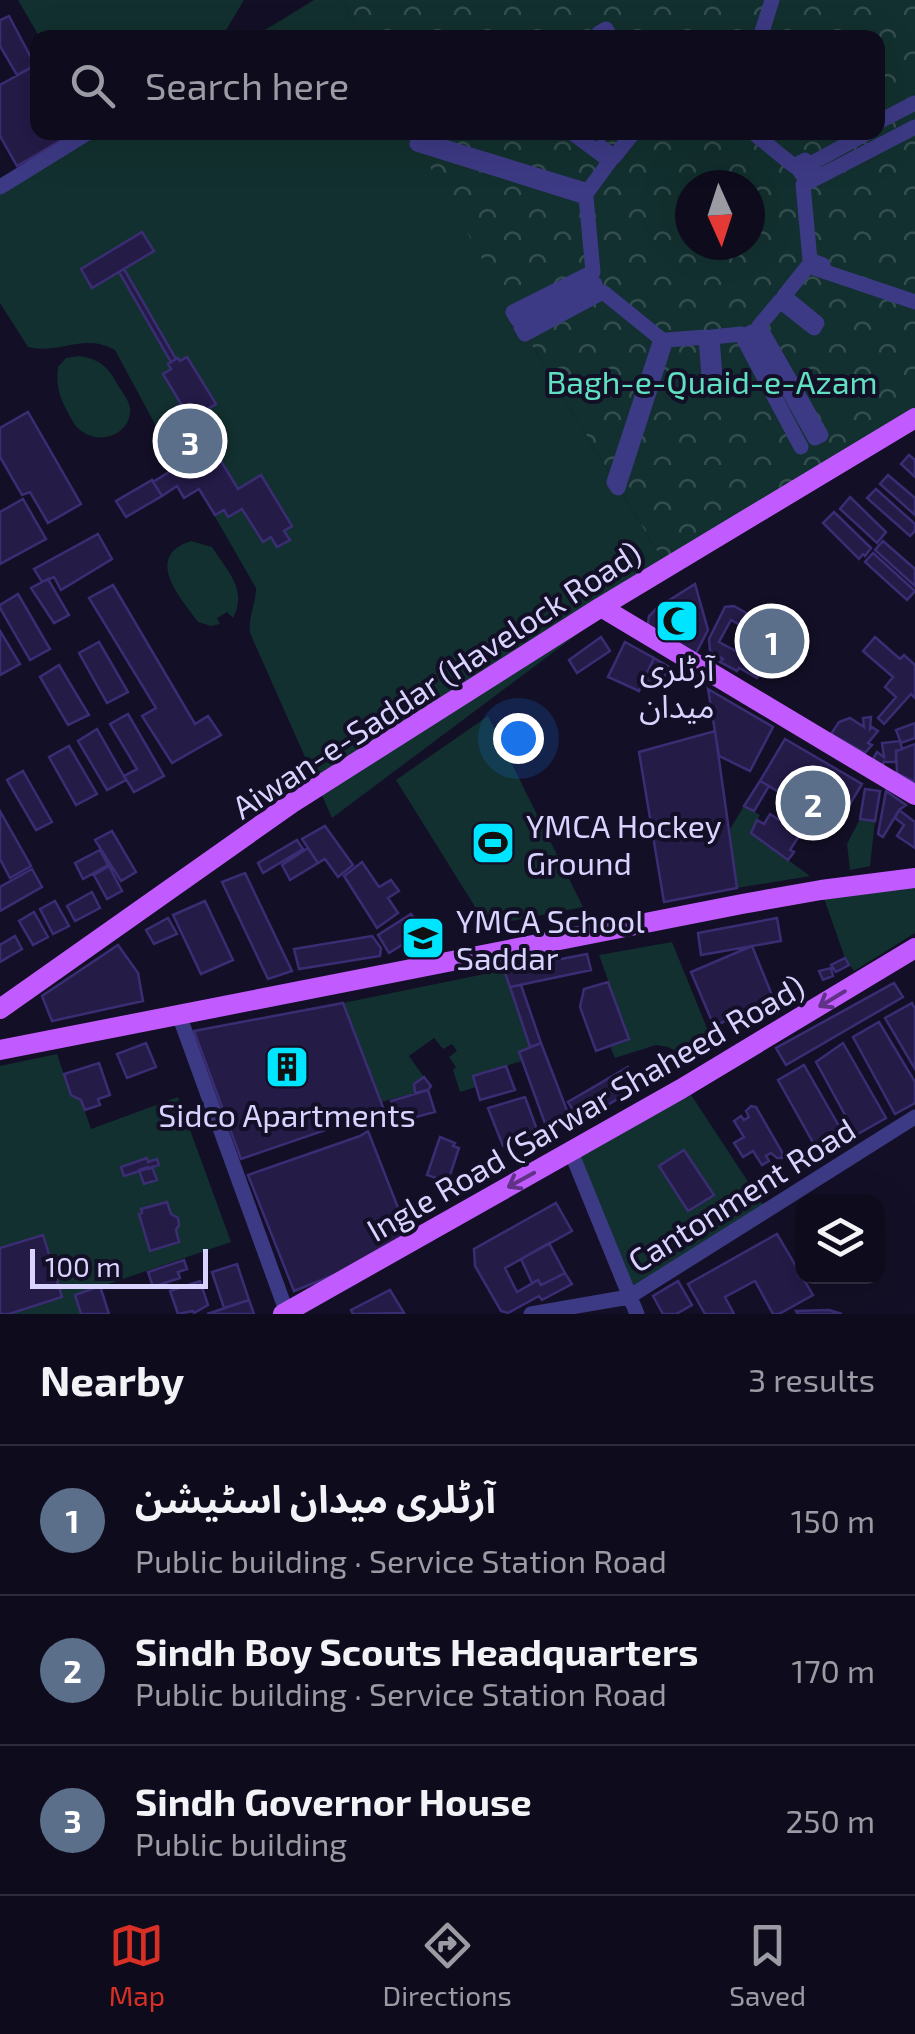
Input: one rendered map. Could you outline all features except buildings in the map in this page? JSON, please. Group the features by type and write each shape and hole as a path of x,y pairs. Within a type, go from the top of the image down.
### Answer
{"main road":[{"name":"Aiwan-e-Saddar (Havelock Road)","path":"0,1009 292,803 601,607 915,418"},
{"path":"601,607 915,794"},
{"path":"3,1049 758,901 908,877"},
{"name":"Ingle Road (Sarwar Shaheed Road)","path":"285,1313 681,1089 915,948"}],"street":[{"path":"758,30 764,0"},
{"path":"759,30 772,0"},
{"path":"885,121 915,106"},
{"path":"885,139 915,124"},
{"path":"915,124 803,185 810,260 915,298"},
{"path":"0,187 76,140"},
{"path":"583,140 610,161 588,191 418,140 417,144 586,196 592,272 513,312 517,319 589,281 595,284 593,290 521,327 525,334 603,292 661,339 614,482 618,488 666,340 706,337 709,378 715,377 712,336 741,334 801,447 807,444 750,340 750,333 757,333 816,438 821,435 760,326 780,300 814,328 817,323 784,296 808,266 915,298"},
{"path":"591,140 614,157 628,140"},
{"path":"762,140 794,166 843,140"},
{"path":"854,140 800,168 799,173 808,177 883,140"},
{"path":"179,1015 260,1233 285,1313"},
{"name":"Cantonment Road","path":"532,1314 629,1296 915,1117"},
{"path":"571,1152 637,1314"}],"green space":[{"path":"18,0 244,0 226,30 35,30"},
{"path":"314,0 342,0 359,30 265,30"},
{"name":"Bagh-e-Quaid-e-Azam","path":"342,0 915,0 915,415 667,567 525,334 417,140 885,140 885,30 359,30"},
{"path":"79,140 422,140 525,334 667,567 332,818 250,633 256,588 164,428 157,428 115,350 92,343 28,347 0,303 0,187"},
{"path":"79,356 104,366 128,403 126,425 113,435 96,437 80,430 62,400 58,367 66,358"},
{"path":"191,541 212,547 237,589 233,618 227,612 217,618 220,624 198,622 170,578 169,557"},
{"name":"YMCA Hockey Ground","path":"488,716 583,907 487,926 396,780"},
{"path":"744,806 760,815 751,833 810,876 737,888 729,831"},
{"path":"860,819 875,821 870,866 850,870 847,844"},
{"path":"915,873 915,933 854,971 845,958 821,890"},
{"path":"672,942 715,1048 682,1067 674,1050 656,1045 615,1058 610,1046 629,1039 599,955"},
{"path":"504,970 530,1047 519,1052 522,1061 473,1076 476,1087 460,1092 453,1070 456,1067 449,1057 457,1051 452,1044 443,1049 434,1038 409,1056 424,1077 414,1084 415,1093 381,1102 343,1003"},
{"path":"57,1054 71,1095 81,1100 91,1129 178,1097 231,1242 76,1295 81,1314 9,1314 62,1297 42,1235 0,1248 0,1066"},
{"path":"682,1081 766,1209 629,1297 571,1152"}],"place":[{"name":"Sindh Governor House","path":"190,441"},
{"name":"آرٹلری میدان","path":"677,621"},
{"name":"آرٹلری میدان اسٹیشن","path":"772,641"},
{"name":"Sindh Boy Scouts Headquarters","path":"813,803"},
{"name":"YMCA Hockey Ground","path":"493,843"},
{"name":"YMCA School Saddar","path":"423,938"},
{"name":"Sidco Apartments","path":"287,1067"}]}
